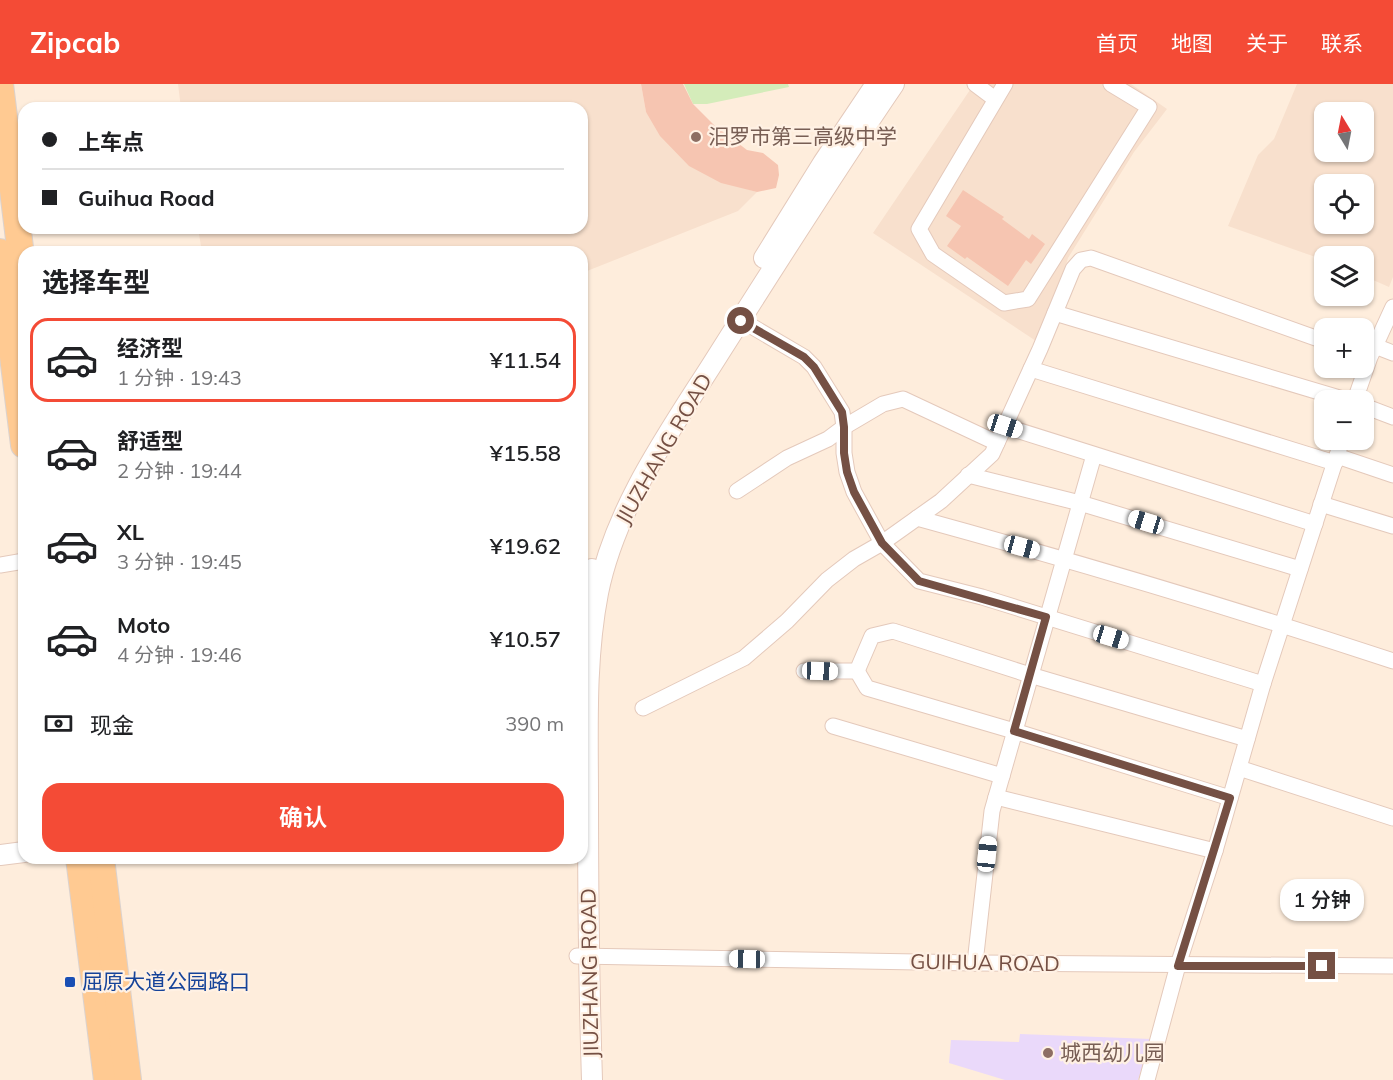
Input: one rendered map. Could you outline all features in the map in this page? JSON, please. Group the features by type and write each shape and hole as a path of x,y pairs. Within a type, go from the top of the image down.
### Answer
{"main road":[{"path":"0,84 18,231"},
{"path":"0,252 18,397"},
{"path":"80,864 107,1080"},
{"path":"101,864 128,1080"}],"street":[{"name":"JIUZHANG ROAD","path":"588,582 602,538 627,484 658,429 823,163 876,84"},
{"name":"JIUZHANG ROAD","path":"588,698 590,647 598,591 615,536 639,487 666,440 835,171 894,84"},
{"path":"975,84 995,99"},
{"path":"1005,84 919,229 933,254 1004,303 1028,299 1149,107 1111,84"},
{"path":"643,708 744,658 787,621 827,580 854,559 882,543 941,501 992,454 1031,369 1073,268 1081,260 1091,258 1314,337"},
{"path":"1374,345 1393,307"},
{"path":"1055,313 1314,390"},
{"path":"741,321 804,357 828,388 842,412 847,472 854,492 882,543 919,581 1046,617 1263,684"},
{"path":"1374,353 1393,353"},
{"path":"1031,369 1393,475"},
{"path":"737,491 787,458 828,439 884,404 903,399 997,443"},
{"path":"1374,410 1393,417"},
{"path":"1005,426 1315,524"},
{"path":"1147,1080 1178,966 1215,851 1263,684 1339,450"},
{"path":"975,963 992,811 1094,455"},
{"path":"968,475 1080,502 1300,569"},
{"path":"1321,504 1393,526"},
{"path":"917,518 1064,558 1393,661"},
{"path":"0,565 18,562"},
{"path":"857,671 872,636 893,631 1030,675 1247,739"},
{"path":"804,671 857,671"},
{"path":"857,671 867,688 1230,798"},
{"path":"833,726 1002,776"},
{"path":"1239,768 1393,818"},
{"path":"996,797 1215,851"},
{"path":"0,855 18,853"},
{"name":"JIUZHANG ROAD","path":"576,864 592,1080"},
{"name":"JIUZHANG ROAD","path":"579,1080 584,864"},
{"name":"GUIHUA ROAD","path":"582,956 1178,966 1393,966"}],"shaded area":[{"path":"178,84 641,84 646,112 721,182 757,192 738,211 588,271 588,246 201,246 199,234 588,234 588,102 180,102"},
{"path":"974,84 1131,84 1167,109 1134,152 1068,258 1054,305 1036,341 873,233"},
{"path":"1297,84 1393,84 1393,277 1389,287 1374,280 1374,246 1314,246 1314,256 1228,226 1258,155 1274,139"},
{"name":"城西幼儿园","path":"1020,1034 1151,1039 1138,1080 1005,1080 949,1063 951,1040 1019,1042"}],"green space":[{"path":"684,84 788,84 789,87 707,104 693,104"}],"building":[{"name":"汨罗市第三高级中学","path":"641,84 683,84 693,104 714,125 747,150 763,153 778,165 779,175 776,188 757,192 721,183 689,166 660,136 646,112"},
{"path":"963,190 1004,217 1002,219 1029,239 1032,234 1045,244 1031,264 1026,260 1008,286 947,246 961,226 946,216"}],"place":[{"name":"汨罗市第三高级中学","path":"696,137"},
{"name":"屈原大道公园路口","path":"70,982"},
{"name":"城西幼儿园","path":"1048,1053"}],"route":[{"path":"741,321 804,357 814,367 842,412 844,453 847,472 854,492 882,543 919,581 1046,617 1014,731 1230,798 1178,966 1322,966"}]}
